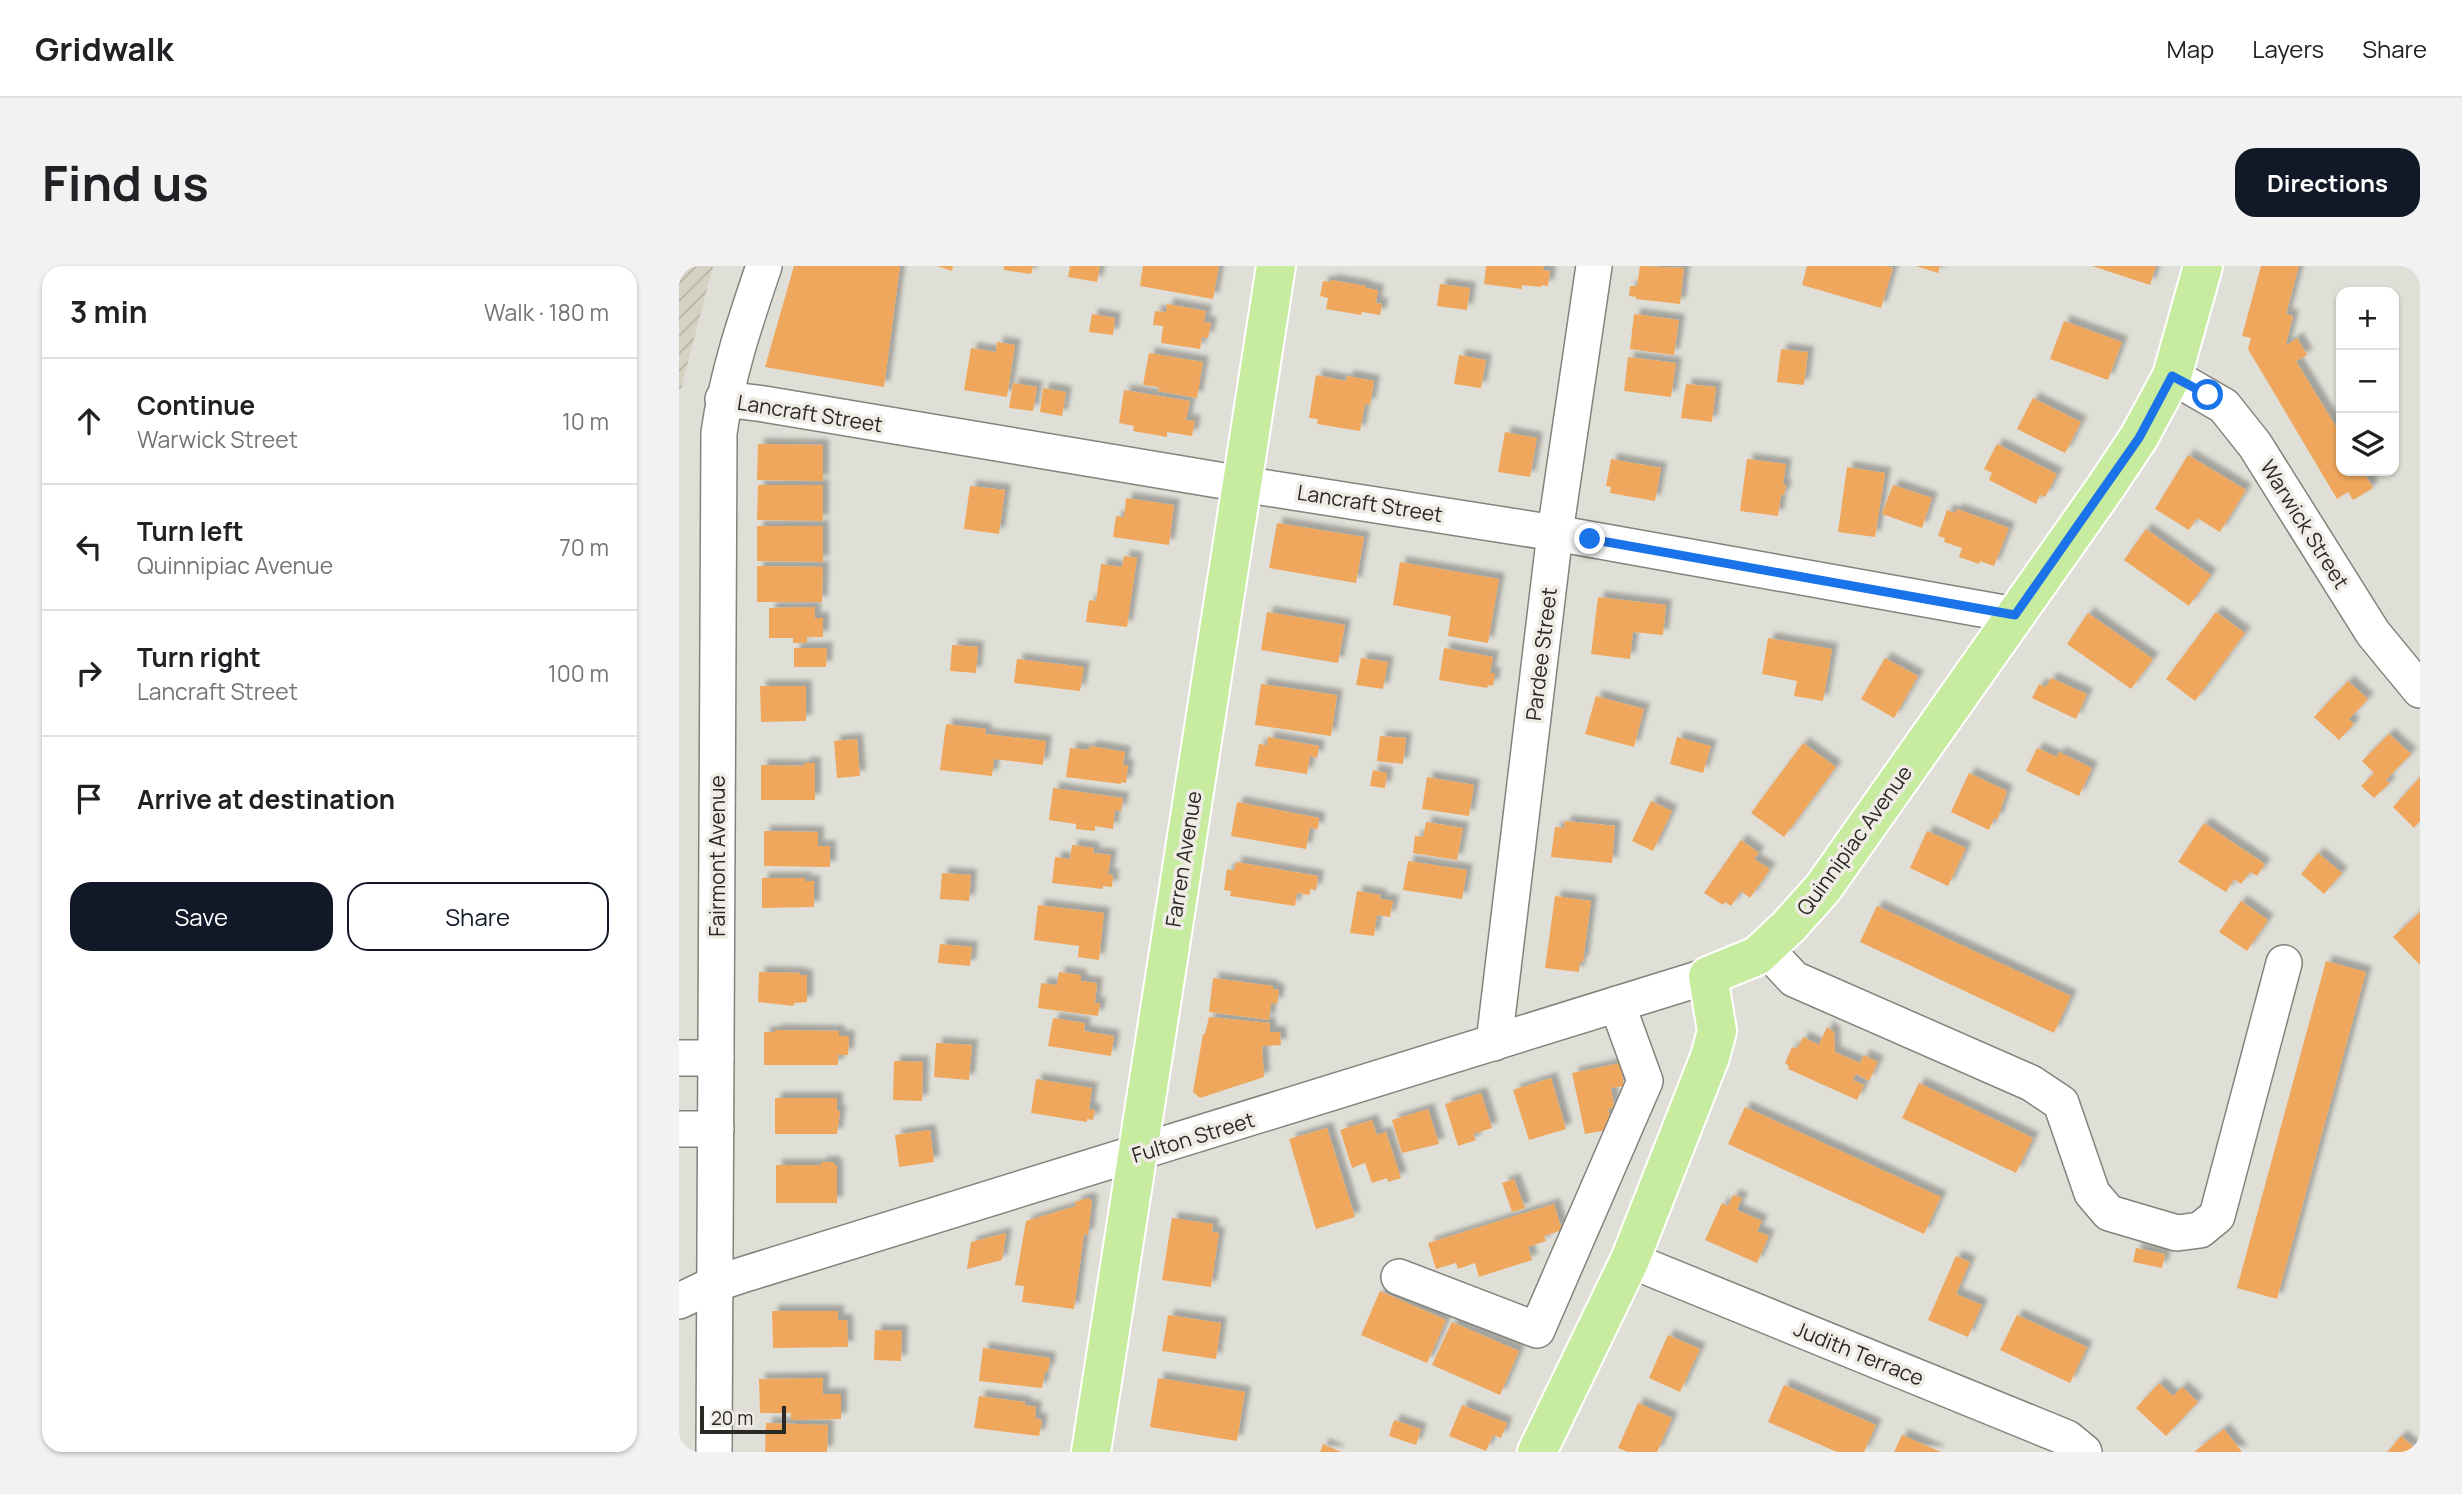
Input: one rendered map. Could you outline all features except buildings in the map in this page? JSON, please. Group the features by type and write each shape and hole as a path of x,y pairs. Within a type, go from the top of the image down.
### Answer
{"main road":[{"name":"Farren Avenue","path":"1091,1452 1276,266"},
{"name":"Quinnipiac Avenue","path":"1708,976 1757,956 1823,888 2132,448 2155,411 2172,376 2203,266"},
{"path":"1539,1451 1630,1259 1710,1057 1717,1031 1708,976"}],"street":[{"name":"Fairmont Avenue","path":"714,1452 719,433 732,360 764,266"},
{"name":"Pardee Street","path":"1494,1043 1555,533 1594,266"},
{"name":"Warwick Street","path":"2172,376 2224,406 2238,422 2373,633 2420,690"},
{"name":"Lancraft Street","path":"723,400 764,404 1555,533 2015,615"},
{"path":"1765,947 1794,979 2031,1083 2061,1103 2092,1193 2109,1213 2177,1233 2200,1230 2217,1216 2284,963"},
{"name":"Fulton Street","path":"679,1301 715,1284 1708,976"},
{"path":"1399,1277 1537,1330 1645,1081 1617,1004"},
{"path":"679,1058 716,1058"},
{"path":"679,1129 716,1129"},
{"name":"Judith Terrace","path":"1630,1259 2067,1438 2084,1452"}],"shaded area":[{"path":"679,266 713,266 681,389 679,389"}],"route":[{"path":"1590,539 2015,615 2139,438 2172,376 2208,395"}]}
